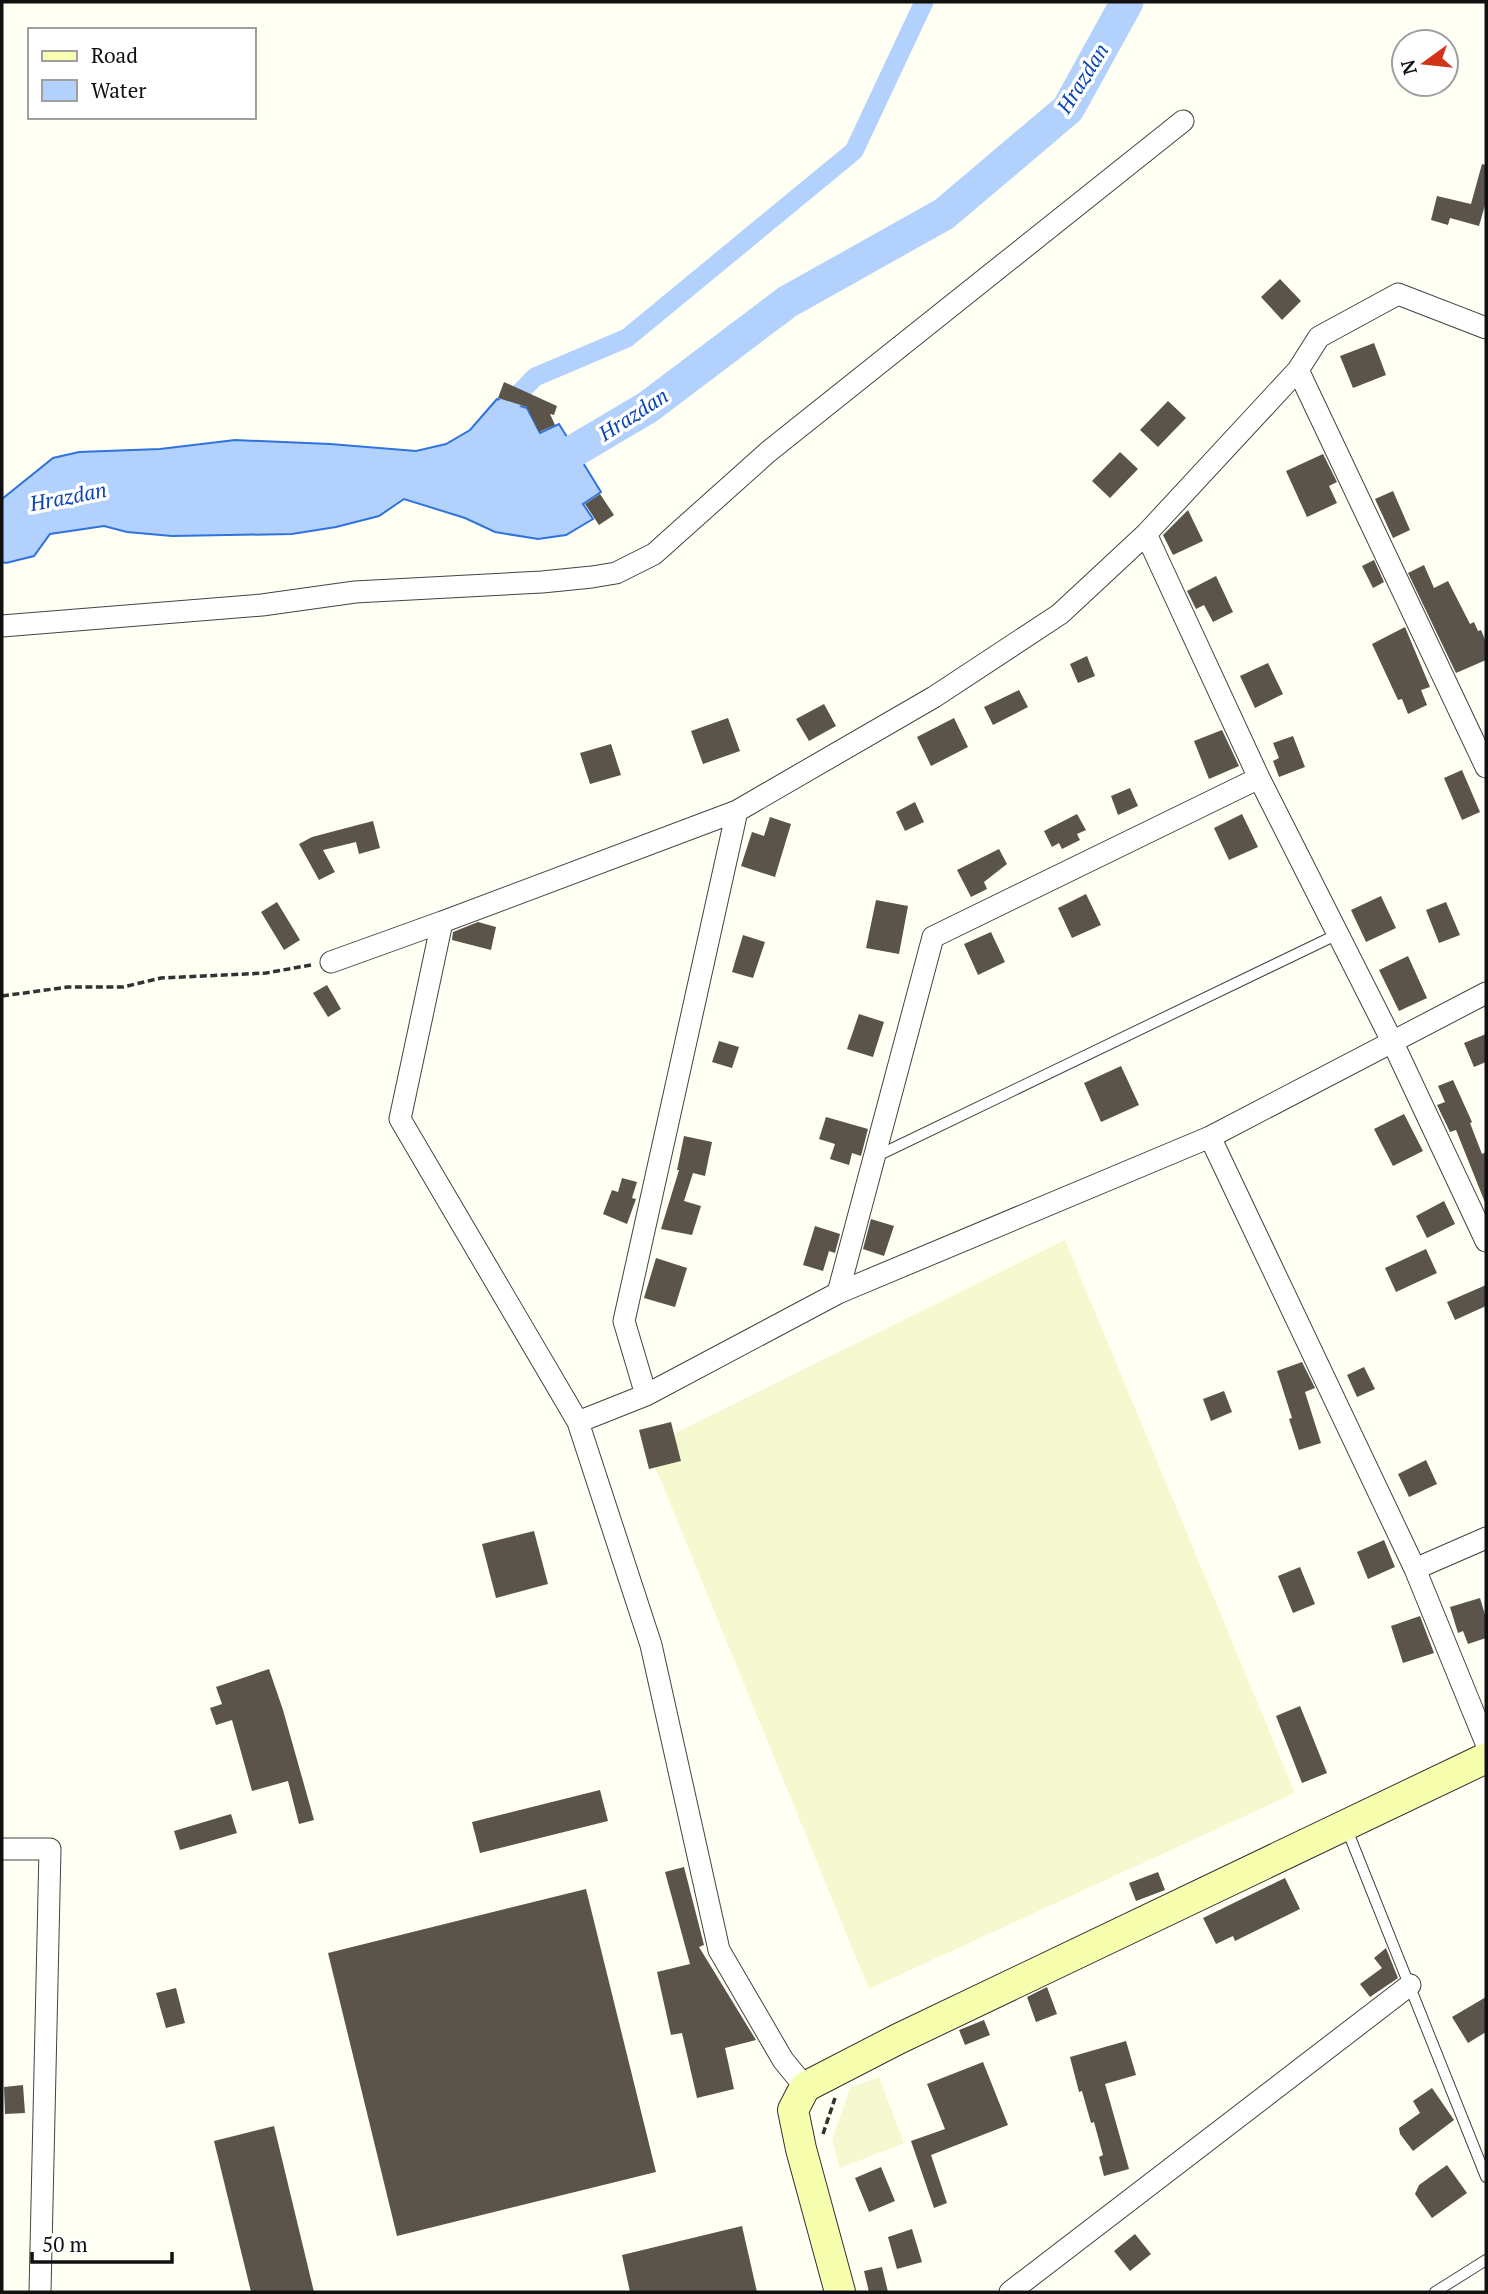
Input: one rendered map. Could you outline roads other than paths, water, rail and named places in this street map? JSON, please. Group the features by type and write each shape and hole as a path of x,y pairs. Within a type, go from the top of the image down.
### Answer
{"street":[{"path":"2,626 262,606 355,592 542,582 616,573 633,566 654,554 768,452 1183,121"},
{"path":"331,962 737,811 934,697 1060,614 1146,534 1298,370 1319,337 1398,294 1486,328"},
{"path":"1298,370 1486,766"},
{"path":"1146,534 1259,779 1392,1041 1486,1241"},
{"path":"838,1293 933,937 1259,779"},
{"path":"646,1395 624,1321 737,811"},
{"path":"442,922 400,1119 578,1422 650,1645 719,1950 783,2060 805,2087"},
{"path":"578,1422 646,1395 838,1293 1210,1137 1486,992"},
{"path":"1210,1137 1415,1569 1486,1743"},
{"path":"1415,1569 1486,1538"},
{"path":"840,2292 793,2110 805,2087 874,2050 1486,1758"},
{"path":"4,1849 50,1849 40,2292"},
{"path":"1010,2292 1410,1985"}],"lane":[{"path":"874,1157 1338,934"},
{"path":"1345,1825 1486,2177"},
{"path":"1435,2292 1486,2260"}],"water":[{"path":"497,399 527,408 540,433 559,424 601,492 583,504 593,519 566,535 538,539 495,532 465,518 404,499 379,516 292,534 172,536 127,532 104,526 50,534 34,556 2,562 2,499 53,458 79,452 160,449 235,440 416,451 446,444 470,430"}],"waterway":[{"path":"505,408 535,377 627,338 854,151 924,2"},
{"name":"Hrazdan","path":"535,474 648,407 787,302 944,214 1068,109 1127,2"}]}
